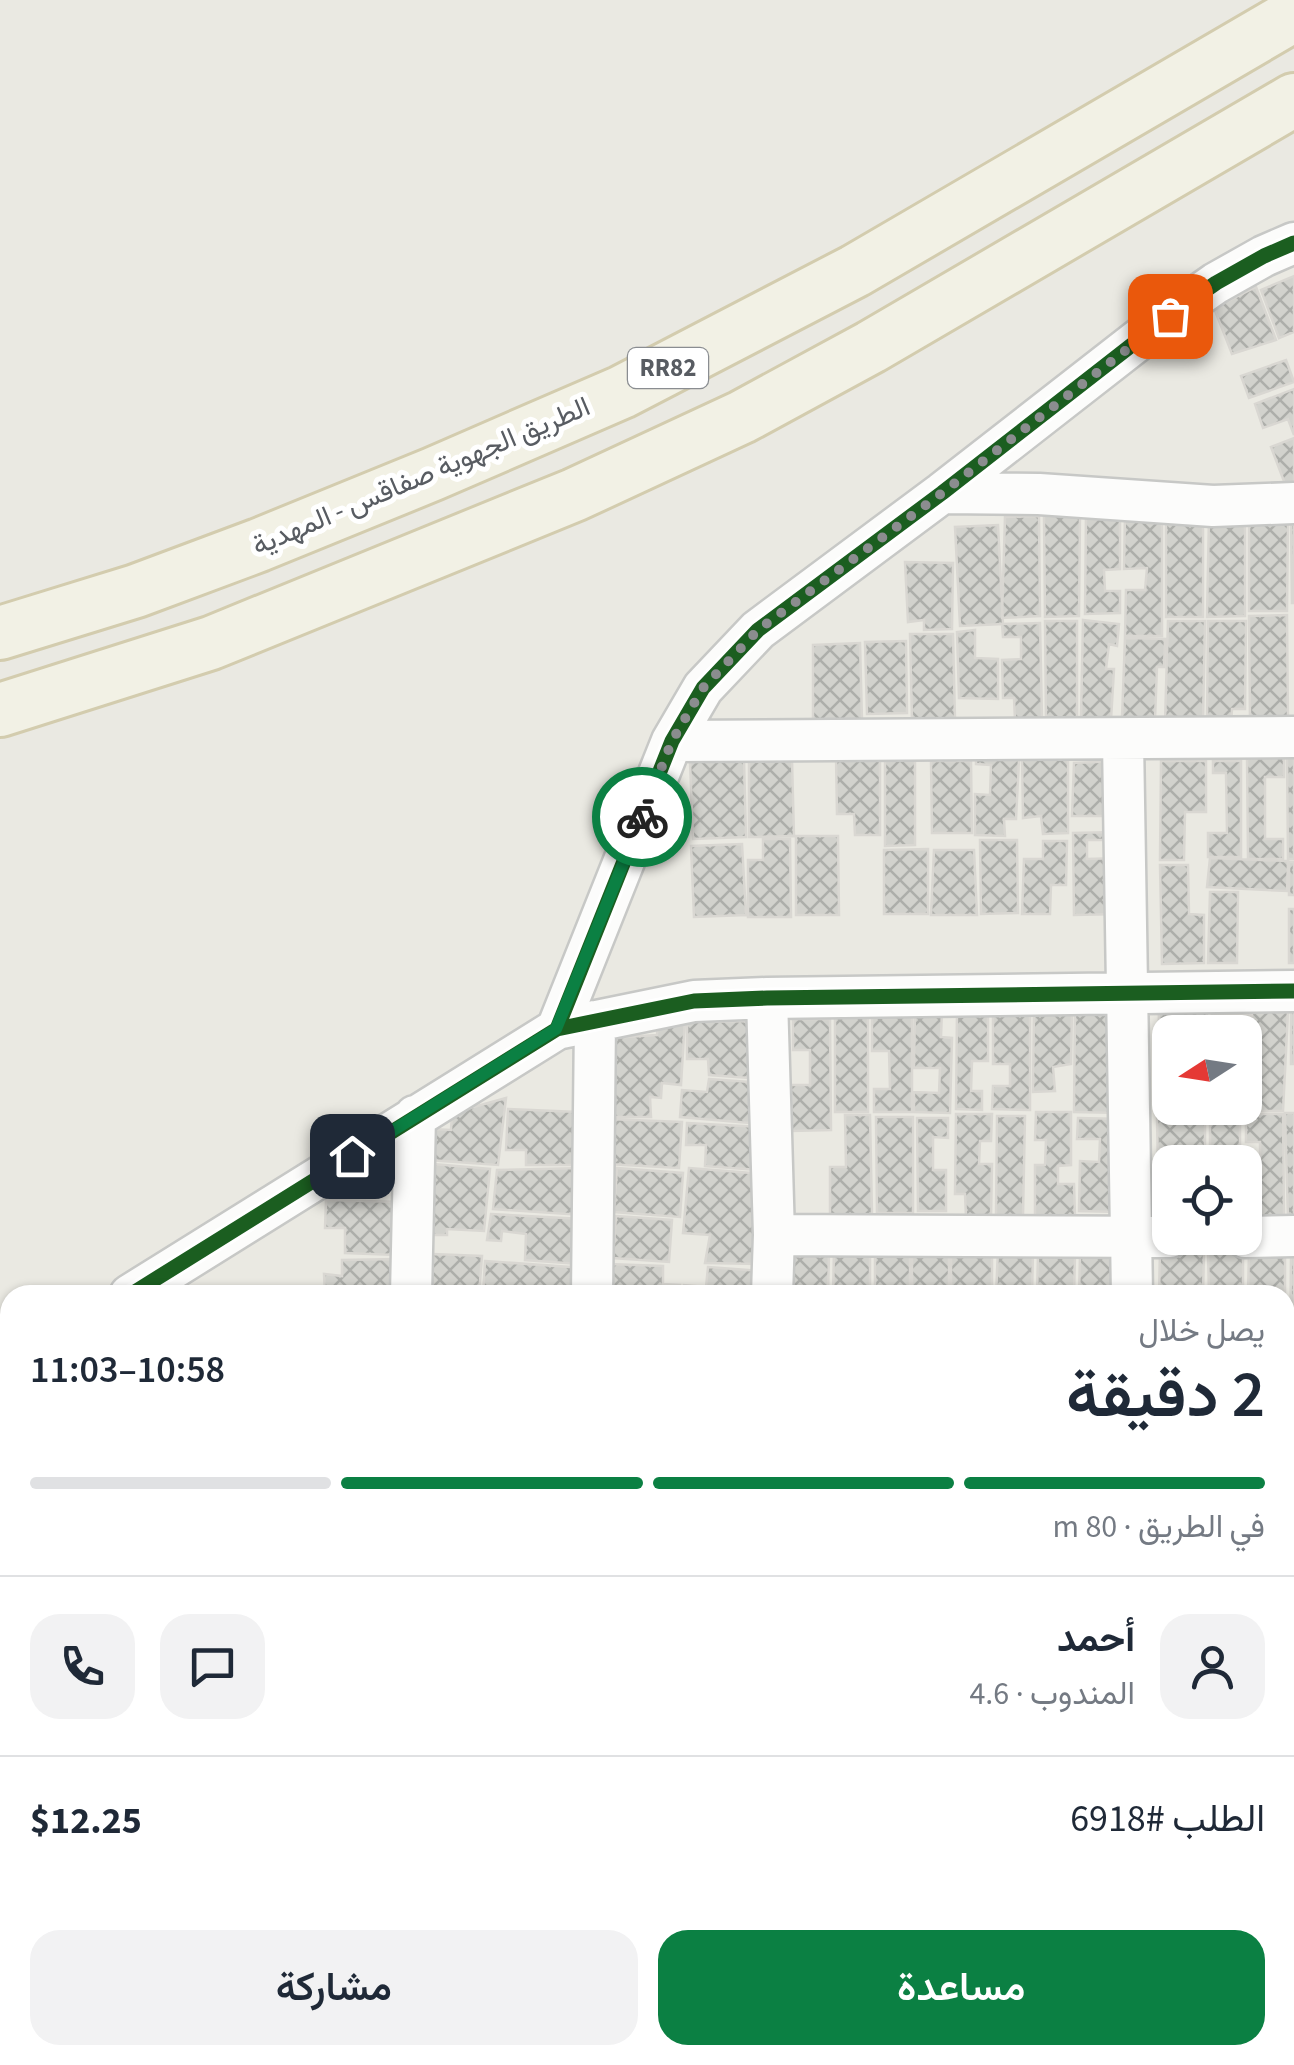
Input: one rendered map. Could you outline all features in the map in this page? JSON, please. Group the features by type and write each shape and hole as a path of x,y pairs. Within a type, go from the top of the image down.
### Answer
{"main road":[{"name":"الطريق الجهوية صفاقس - المهدية","path":"0,633 136,591 259,545 622,392 856,272 1294,15"},
{"name":"RR82","path":"0,710 211,642 574,496 742,417 871,348 1294,100"}],"street":[{"path":"591,1285 576,1025 672,741 703,688 758,630 1216,283 1294,243"},
{"path":"942,493 1039,494 1213,506 1294,503"},
{"path":"672,741 1294,738"},
{"path":"1124,740 1127,993 1151,1237 1135,1285"},
{"path":"146,1285 415,1116 576,1025 694,1002 767,998 1294,991"},
{"path":"767,998 772,1285"},
{"path":"411,1285 415,1116"},
{"path":"774,1234 1151,1237"},
{"path":"1262,1237 1294,1236"}],"building":[{"path":"1294,276 1294,332 1279,338 1261,290"},
{"path":"1256,287 1276,340 1232,354 1214,308"},
{"path":"1286,360 1294,382 1249,398 1241,376"},
{"path":"1294,389 1294,435 1288,419 1263,428 1255,404"},
{"path":"1294,438 1294,495 1290,497 1271,447"},
{"path":"1080,513 1079,616 1045,617 1044,516"},
{"path":"1086,513 1120,514 1120,569 1104,570 1105,591 1120,591 1120,613 1085,614"},
{"path":"1125,514 1162,514 1162,636 1125,636 1126,590 1145,590 1147,568 1124,569"},
{"path":"1039,516 1040,616 1002,618 1005,517"},
{"path":"1166,517 1203,517 1203,617 1166,617"},
{"path":"1209,517 1245,518 1245,616 1207,617"},
{"path":"1249,518 1288,519 1287,611 1249,611"},
{"path":"1294,522 1294,603 1292,603"},
{"path":"998,525 1003,624 960,626 955,527"},
{"path":"905,562 953,563 952,629 924,630 924,620 908,622"},
{"path":"1287,615 1288,720 1250,721 1249,616"},
{"path":"1083,620 1119,624 1117,646 1109,644 1106,669 1114,669 1111,720 1081,719"},
{"path":"1045,621 1077,621 1077,722 1046,722"},
{"path":"1168,621 1205,621 1203,722 1165,723"},
{"path":"1208,621 1246,621 1245,709 1232,709 1231,725 1207,724"},
{"path":"1040,623 1042,719 1015,720 1014,698 1003,698 1002,660 1021,659 1021,637 1003,637 1002,624"},
{"path":"975,630 975,658 998,659 998,699 959,698 957,632"},
{"path":"910,634 953,634 955,719 912,720"},
{"path":"1125,638 1165,639 1164,667 1157,667 1155,719 1122,718"},
{"path":"906,641 907,713 867,714 865,642"},
{"path":"860,643 862,721 813,720 813,645"},
{"path":"1068,753 1068,833 1043,834 1041,816 1023,818 1022,754"},
{"path":"1247,755 1284,755 1284,777 1265,777 1265,839 1283,839 1283,859 1248,859"},
{"path":"1287,756 1294,757 1294,859 1288,859"},
{"path":"836,757 880,758 880,835 855,835 854,814 837,814"},
{"path":"915,758 915,845 885,846 885,759"},
{"path":"976,759 1019,760 1016,819 1004,819 1005,836 975,835 975,794 990,795 991,765 976,764"},
{"path":"744,760 746,837 693,839 690,762"},
{"path":"749,760 792,760 794,836 749,837"},
{"path":"931,761 971,761 972,833 932,833"},
{"path":"1118,761 1117,816 1072,816 1074,763"},
{"path":"1161,761 1206,761 1206,812 1185,812 1184,860 1160,860"},
{"path":"1213,761 1241,761 1241,857 1208,857 1208,833 1227,833 1226,773 1213,773"},
{"path":"1116,832 1116,840 1087,840 1087,859 1119,858 1121,914 1074,915 1073,833"},
{"path":"796,836 838,836 839,915 796,915"},
{"path":"763,839 790,839 791,917 748,917 748,860 763,860"},
{"path":"980,840 1017,840 1018,913 981,914"},
{"path":"1043,841 1067,841 1066,885 1051,885 1050,914 1022,914 1024,859 1043,859"},
{"path":"742,844 746,915 694,917 691,846"},
{"path":"928,849 928,914 884,914 884,850"},
{"path":"934,850 974,850 977,915 931,915"},
{"path":"1210,858 1288,861 1287,891 1207,887"},
{"path":"1289,862 1294,862 1294,895 1289,895"},
{"path":"1160,865 1188,865 1189,914 1204,915 1204,963 1162,964"},
{"path":"1210,892 1238,892 1237,963 1208,963"},
{"path":"1289,909 1294,909 1294,963 1289,963"},
{"path":"1034,1006 1072,1009 1071,1064 1053,1067 1055,1091 1033,1092"},
{"path":"835,1007 868,1007 868,1112 835,1112"},
{"path":"1159,1008 1207,1009 1207,1015 1159,1015"},
{"path":"872,1009 912,1010 912,1112 874,1112 874,1089 890,1089 889,1051 872,1051"},
{"path":"993,1009 1030,1009 1030,1110 992,1109 993,1086 1010,1086 1010,1064 993,1064"},
{"path":"915,1010 942,1010 941,1037 952,1038 950,1113 914,1112 914,1092 939,1093 940,1068 914,1068"},
{"path":"957,1010 988,1011 988,1061 972,1061 971,1091 982,1091 982,1110 956,1109"},
{"path":"1075,1010 1123,1011 1121,1113 1074,1112"},
{"path":"1294,1010 1294,1064 1291,1064"},
{"path":"1252,1011 1288,1012 1283,1111 1262,1111 1262,1015 1252,1015"},
{"path":"685,1018 681,1085 662,1083 661,1098 650,1097 651,1117 605,1117 610,1038 657,1035 658,1020"},
{"path":"793,1019 830,1019 831,1130 792,1131 791,1085 810,1085 810,1050 793,1050"},
{"path":"763,1021 764,1079 709,1075 708,1059 687,1059 687,1022"},
{"path":"709,1079 765,1083 761,1124 680,1117 682,1090 707,1092"},
{"path":"506,1098 498,1165 429,1160 432,1129 451,1130 452,1113"},
{"path":"508,1109 578,1112 581,1165 526,1165 526,1150 506,1150"},
{"path":"1036,1112 1071,1112 1071,1165 1058,1166 1058,1184 1074,1184 1075,1216 1035,1216 1035,1165 1045,1165 1046,1140 1035,1140"},
{"path":"1285,1113 1294,1113 1294,1219 1288,1219"},
{"path":"956,1114 992,1114 991,1141 980,1141 979,1164 992,1164 991,1217 966,1217 965,1194 955,1194"},
{"path":"1262,1114 1283,1114 1284,1216 1262,1216 1262,1145 1246,1142 1246,1125 1262,1125"},
{"path":"845,1115 870,1115 872,1214 830,1215 830,1167 846,1167"},
{"path":"997,1116 1025,1116 1023,1216 996,1216"},
{"path":"876,1117 913,1117 913,1213 877,1213"},
{"path":"917,1118 948,1118 948,1138 933,1137 933,1170 946,1170 946,1211 918,1211"},
{"path":"1078,1118 1123,1119 1119,1212 1079,1211 1080,1161 1099,1162 1100,1139 1077,1139"},
{"path":"608,1119 682,1122 679,1168 607,1164"},
{"path":"687,1123 760,1127 758,1170 705,1166 706,1145 686,1145"},
{"path":"1157,1125 1205,1125 1205,1145 1158,1145"},
{"path":"1210,1125 1240,1125 1240,1145 1210,1145"},
{"path":"433,1164 490,1169 484,1231 447,1229 447,1235 429,1235"},
{"path":"583,1168 582,1215 493,1209 497,1170"},
{"path":"617,1168 683,1173 680,1217 614,1212"},
{"path":"689,1168 765,1174 760,1264 705,1263 710,1235 683,1233"},
{"path":"326,1200 401,1202 396,1255 345,1253 345,1228 325,1228"},
{"path":"491,1214 582,1219 579,1264 525,1260 526,1234 502,1231 501,1241 487,1240"},
{"path":"616,1216 672,1220 669,1262 613,1258"},
{"path":"834,1250 870,1251 870,1285 833,1285"},
{"path":"998,1250 1033,1251 1032,1285 996,1285"},
{"path":"787,1251 829,1252 828,1285 786,1285"},
{"path":"875,1251 910,1251 910,1285 875,1285"},
{"path":"951,1251 992,1251 992,1285 951,1285"},
{"path":"912,1252 949,1253 949,1285 912,1285"},
{"path":"1285,1252 1285,1285 1248,1285 1249,1255"},
{"path":"432,1254 482,1256 480,1285 430,1285"},
{"path":"1038,1254 1075,1255 1074,1285 1037,1285"},
{"path":"1160,1255 1204,1255 1203,1285 1159,1285"},
{"path":"1208,1255 1243,1255 1243,1285 1209,1285"},
{"path":"1080,1256 1120,1257 1119,1285 1079,1285"},
{"path":"1291,1257 1294,1257 1294,1285 1291,1285"},
{"path":"397,1259 396,1285 325,1285 324,1274 342,1276 342,1260"},
{"path":"485,1261 584,1268 583,1285 484,1285"},
{"path":"608,1264 663,1266 663,1284 680,1285 606,1285"},
{"path":"708,1267 760,1271 759,1285 706,1285"}],"cycle path":[{"path":"557,1029 672,741 703,688 758,630 1169,316 1216,283 1294,243"},
{"path":"146,1285 557,1029 694,1001 1294,991"}],"way so far":[{"path":"642,817 672,741 703,688 758,630 1170,316"}],"route":[{"path":"352,1156 556,1029 642,817"}]}
